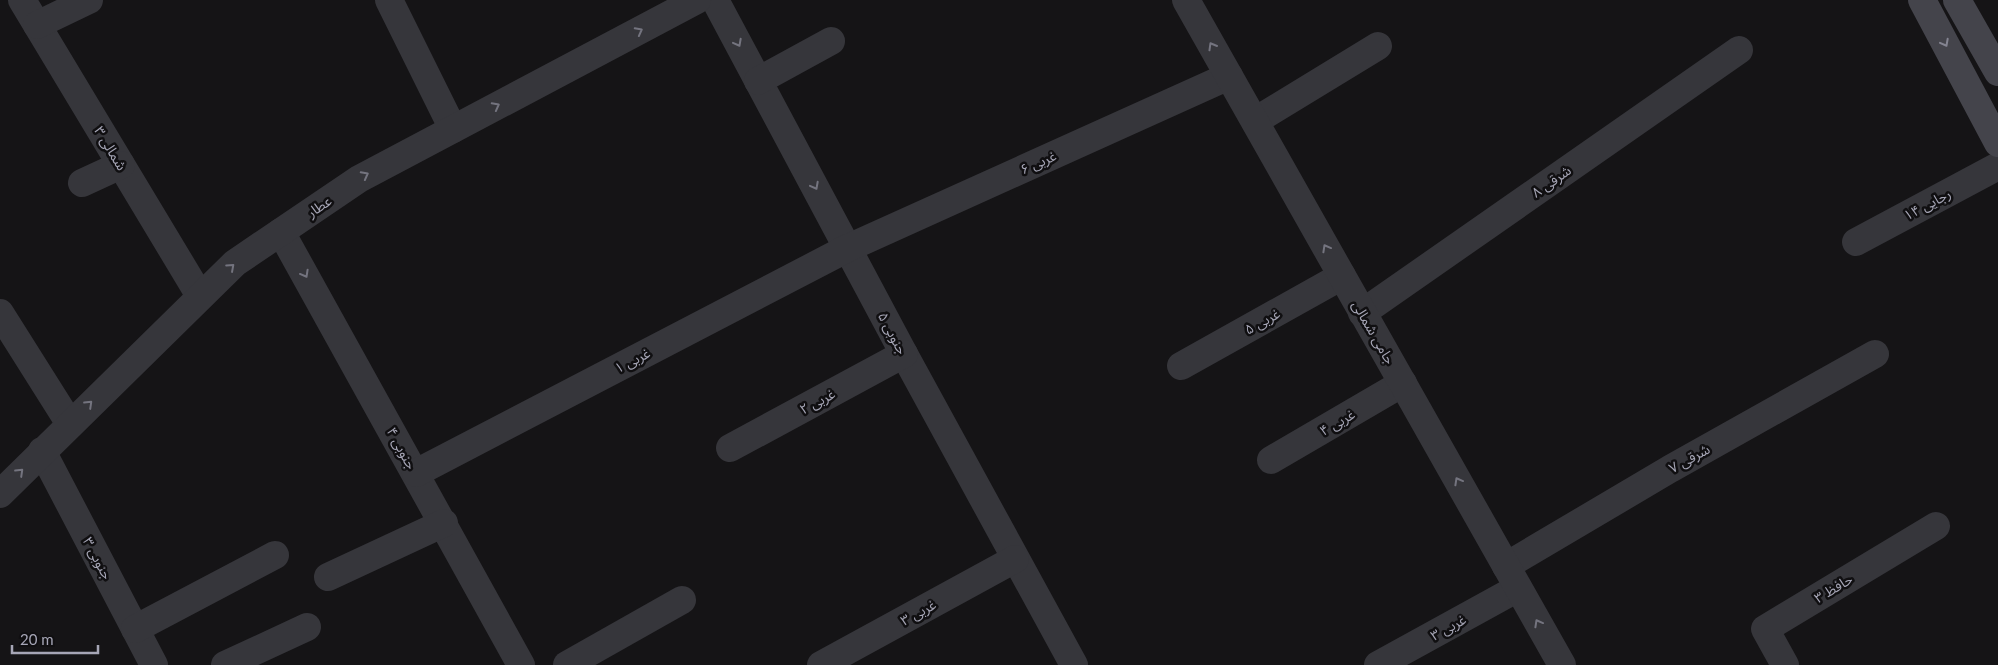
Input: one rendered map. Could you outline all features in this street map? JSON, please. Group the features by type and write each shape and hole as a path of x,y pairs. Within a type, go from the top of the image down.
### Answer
{"main road":[{"path":"1922,0 1998,144"},
{"path":"1958,0 1998,72"}],"street":[{"name":"شمالی ۳","path":"22,0 200,296"},
{"path":"37,25 89,0"},
{"path":"390,0 452,129"},
{"name":"عطار","path":"0,494 235,262 359,179 697,0"},
{"name":"جنوبی ۵","path":"715,0 904,354 1074,665"},
{"name":"جامی شمالی","path":"1186,0 1562,665"},
{"path":"758,81 831,41"},
{"path":"1254,121 1378,46"},
{"name":"شرقی ۸","path":"1362,313 1739,50"},
{"name":"غربی ۶","path":"848,248 1229,76"},
{"path":"82,183 121,165"},
{"name":"رجایی ۱۴","path":"1856,242 1998,166"},
{"name":"جنوبی ۴","path":"281,232 521,665"},
{"name":"غربی ۱","path":"416,473 848,248"},
{"name":"غربی ۵","path":"1181,366 1342,276"},
{"path":"0,313 70,424"},
{"name":"غربی ۲","path":"730,448 904,354"},
{"name":"شرقی ۷","path":"1512,577 1670,469 1875,354"},
{"name":"غربی ۴","path":"1271,460 1402,383"},
{"name":"جنوبی ۳","path":"42,451 154,665"},
{"path":"328,577 444,523"},
{"name":"حافظ ۳","path":"1786,665 1765,629 1936,526"},
{"path":"135,629 275,555"},
{"name":"غربی ۳","path":"821,665 1015,559"},
{"name":"غربی ۳","path":"1378,665 1512,577"},
{"path":"567,665 682,600"},
{"path":"225,665 307,628"}]}
